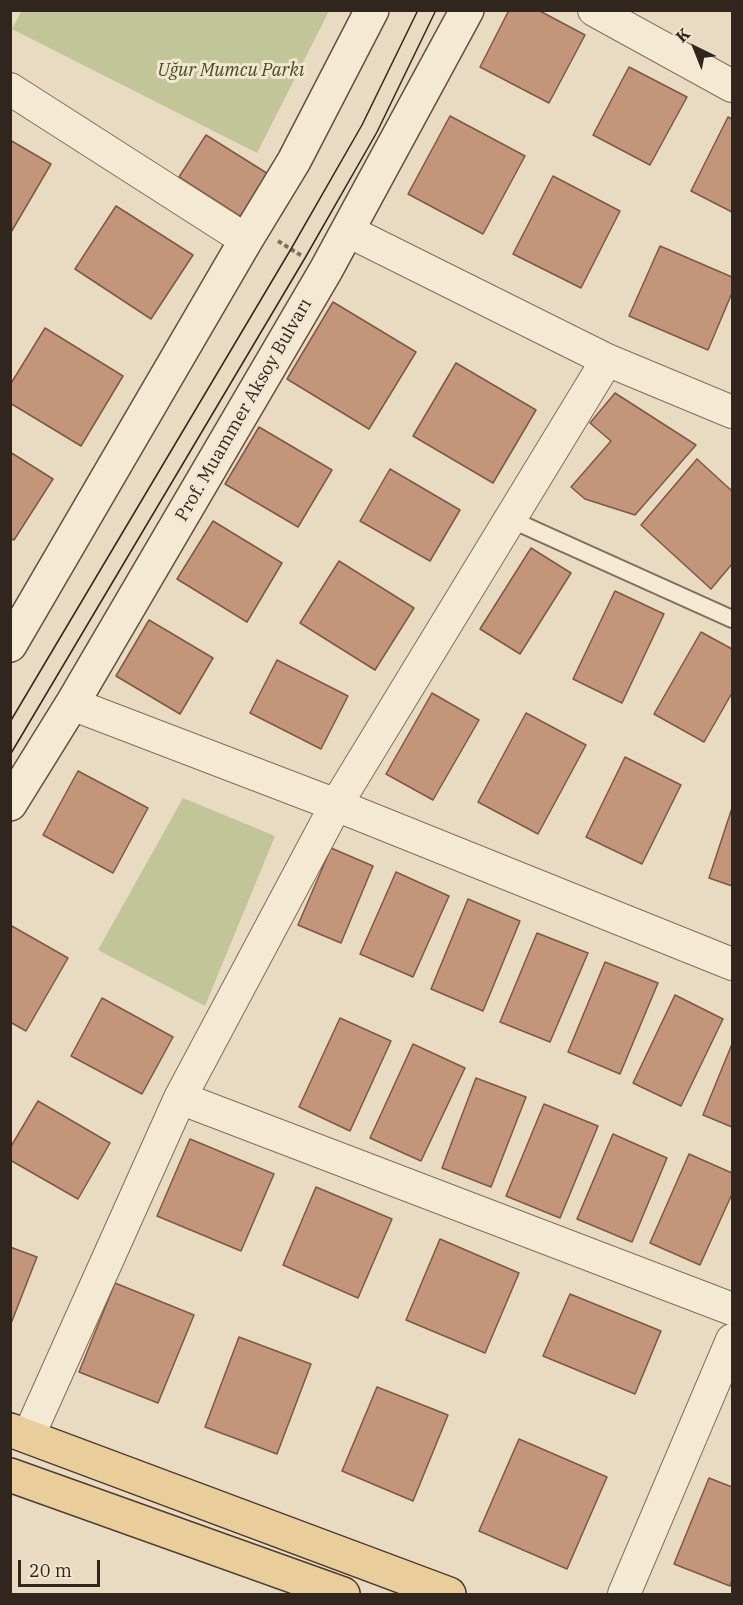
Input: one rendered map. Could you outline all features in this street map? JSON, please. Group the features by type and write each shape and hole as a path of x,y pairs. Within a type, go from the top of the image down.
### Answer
{"main road":[{"path":"10,645 294,160 372,10"},
{"name":"Prof. Muammer Aksoy Bulvarı","path":"10,804 72,704 326,270 467,10"},
{"path":"19,1433 449,1594"},
{"path":"10,1475 343,1594"}],"street":[{"path":"594,10 732,86"},
{"path":"10,90 250,233"},
{"path":"348,231 607,360 732,412"},
{"path":"19,1433 180,1098 336,805 607,360"},
{"path":"72,704 336,805 732,964"},
{"path":"180,1098 732,1309"},
{"path":"624,1594 732,1340"}],"lane":[{"path":"510,519 732,619"}],"path":[{"path":"250,233 326,270"}],"green space":[{"name":"Uğur Mumcu Parkı","path":"22,10 329,11 257,153 12,29"},
{"path":"183,798 275,836 205,1006 98,950"}],"building":[{"path":"509,10 538,10 585,35 549,103 480,67"},
{"path":"629,67 687,97 650,165 593,135"},
{"path":"450,116 525,156 483,234 408,194"},
{"path":"728,117 732,119 732,212 691,191"},
{"path":"206,135 273,177 246,220 179,177"},
{"path":"10,140 51,164 10,234"},
{"path":"553,176 620,211 581,288 513,254"},
{"path":"116,206 193,255 151,319 75,269"},
{"path":"660,246 732,277 732,293 708,350 629,316"},
{"path":"333,302 416,352 369,429 287,379"},
{"path":"45,328 123,376 81,446 10,403 10,385"},
{"path":"456,363 536,410 493,483 413,436"},
{"path":"615,393 696,445 635,515 585,499 571,487 611,441 590,423"},
{"path":"259,427 332,470 298,527 225,484"},
{"path":"10,452 53,479 14,540 10,538"},
{"path":"697,459 732,491 732,564 711,589 641,525"},
{"path":"390,469 460,510 430,561 360,521"},
{"path":"213,521 282,563 247,622 177,579"},
{"path":"531,548 571,573 520,654 480,629"},
{"path":"339,561 414,608 375,670 300,623"},
{"path":"615,591 664,614 622,703 573,679"},
{"path":"149,620 213,658 180,714 116,676"},
{"path":"701,632 732,649 732,693 704,742 654,714"},
{"path":"277,660 348,696 321,749 250,713"},
{"path":"432,693 479,720 433,800 386,774"},
{"path":"526,713 586,745 538,834 478,802"},
{"path":"625,757 681,785 642,864 586,837"},
{"path":"78,771 148,808 113,873 43,835"},
{"path":"732,808 732,886 709,878"},
{"path":"331,848 373,866 341,943 298,925"},
{"path":"396,872 449,896 413,977 360,954"},
{"path":"468,899 520,921 483,1011 431,989"},
{"path":"10,925 68,958 26,1031 10,1022"},
{"path":"537,933 588,953 550,1042 500,1022"},
{"path":"605,962 658,983 620,1074 568,1052"},
{"path":"675,995 723,1019 681,1106 633,1083"},
{"path":"102,998 173,1037 142,1094 71,1056"},
{"path":"340,1018 391,1041 350,1131 299,1107"},
{"path":"413,1044 465,1068 421,1161 370,1138"},
{"path":"732,1044 732,1127 703,1115"},
{"path":"476,1078 526,1097 491,1187 442,1168"},
{"path":"38,1101 110,1143 78,1199 10,1160 10,1148"},
{"path":"544,1104 598,1126 560,1218 506,1196"},
{"path":"613,1134 667,1158 632,1242 577,1219"},
{"path":"190,1139 274,1174 241,1251 157,1216"},
{"path":"689,1154 732,1173 732,1194 700,1265 650,1243"},
{"path":"316,1187 392,1219 358,1298 283,1265"},
{"path":"440,1239 519,1273 485,1353 406,1320"},
{"path":"10,1247 37,1257 10,1326"},
{"path":"115,1283 194,1315 158,1403 79,1372"},
{"path":"570,1294 661,1331 635,1394 543,1356"},
{"path":"239,1337 311,1364 277,1454 205,1427"},
{"path":"377,1387 448,1415 413,1501 342,1471"},
{"path":"519,1439 607,1477 567,1569 479,1531"},
{"path":"709,1478 732,1487 732,1580 730,1586 674,1564"}],"tram line":[{"path":"10,722 291,249 362,125 418,10"},
{"path":"10,755 305,258 377,132 436,10"}]}
